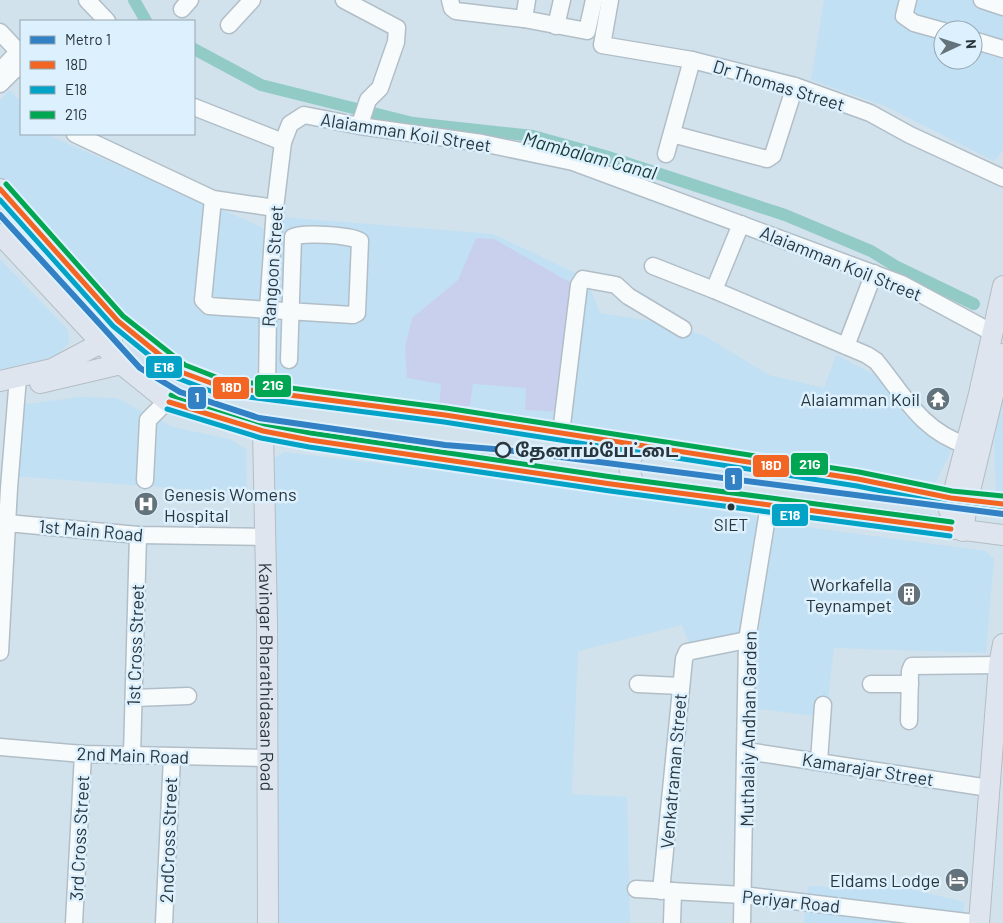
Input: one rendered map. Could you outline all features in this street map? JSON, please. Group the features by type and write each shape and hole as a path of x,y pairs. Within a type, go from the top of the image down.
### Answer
{"main road":[{"path":"0,189 118,321 181,372 219,386 267,391 561,433 858,479 960,499 1003,504"},
{"path":"0,234 121,364 167,401 263,431 611,484 1003,535"},
{"path":"954,529 960,499 966,445 994,333 1003,286"},
{"path":"9,384 52,369 101,343 135,335"},
{"path":"960,499 1003,354"},
{"path":"9,384 121,364"},
{"name":"Kavingar Bharathidasan Road","path":"263,431 268,923"},
{"path":"611,484 628,444"},
{"path":"628,444 628,470 635,487"},
{"path":"979,923 999,665 1003,644"}],"street":[{"path":"87,0 106,20"},
{"path":"229,25 252,0"},
{"path":"344,0 398,28 396,42 380,88 368,100 361,121"},
{"path":"450,0 452,8 456,11 484,7 524,20 587,31 594,0"},
{"path":"524,20 527,0"},
{"path":"556,26 562,0"},
{"name":"Dr Thomas Street","path":"610,0 602,44 692,60 795,86 870,113 910,135 1003,178"},
{"path":"908,0 904,16 914,23 933,28"},
{"path":"982,0 1003,7"},
{"path":"0,32 16,49 14,72 0,84"},
{"path":"983,43 1003,49"},
{"path":"666,154 692,60"},
{"path":"672,134 767,159 773,155 795,86"},
{"path":"195,108 283,142"},
{"name":"Alaiamman Koil Street","path":"283,142 290,124 304,116 482,143 573,162 902,284 994,333"},
{"path":"77,135 213,199 275,208"},
{"name":"Rangoon Street","path":"267,391 268,309 275,208 283,142"},
{"path":"213,199 203,300 209,306 268,309 289,311 353,315 357,313 360,241 350,237 301,234 293,237 289,311 289,360"},
{"name":"Alaiamman Koil Street","path":"714,290 741,224"},
{"path":"653,266 846,346 876,361 924,422 948,439 966,445"},
{"path":"846,346 874,273"},
{"path":"561,433 579,286 583,279 616,286 628,296 683,329"},
{"path":"0,652 7,523 9,384"},
{"path":"145,480 148,420 167,401"},
{"name":"Muthalaiy Andhan Garden","path":"743,895 748,640 769,505"},
{"name":"1st Main Road","path":"7,523 138,535 265,537"},
{"name":"1st Cross Street","path":"132,755 138,535"},
{"name":"Venkatraman Street","path":"667,891 681,686 687,652 748,640"},
{"path":"909,721 910,669 914,665 999,665"},
{"path":"638,684 681,686"},
{"path":"871,684 910,684"},
{"path":"134,698 188,696"},
{"path":"818,761 823,705"},
{"name":"2nd Main Road","path":"0,747 83,754 267,758"},
{"name":"Kamarajar Street","path":"747,751 989,788"},
{"name":"3rd Cross Street","path":"74,923 83,754"},
{"name":"2ndCross Street","path":"164,923 172,757"},
{"name":"Periyar Road","path":"636,890 743,895 975,923"},
{"path":"667,891 672,923"},
{"path":"742,923 743,895"}],"shaded area":[{"path":"824,0 1003,0 1003,150 994,161 885,106 811,80"},
{"path":"10,90 20,101 20,135 50,135 264,228 256,383 186,371 126,324 0,181 0,100"},
{"path":"282,217 493,234 586,278 600,313 663,323 703,335 769,375 824,388 836,355 877,376 922,432 952,449 935,484 923,492 272,384 277,243"},
{"path":"476,238 494,239 573,284 560,412 525,410 526,388 473,384 470,406 439,407 441,384 407,378 405,347 412,318 458,280"},
{"path":"0,259 68,330 69,344 45,365 0,375"},
{"path":"80,397 117,398 173,427 230,439 246,449 247,494 13,476 11,413 26,404"},
{"path":"1003,400 1003,497 996,496 994,442"},
{"path":"284,452 441,471 756,516 764,528 741,634 690,646 682,625 578,651 572,794 627,797 630,923 274,923 273,459"},
{"path":"776,523 986,551 994,559 986,653 834,648 826,717 749,708 763,598"},
{"path":"873,880 964,902 963,923 804,923 808,886 872,889"}],"waterway":[{"name":"Mambalam Canal","path":"134,0 145,20"},
{"name":"Mambalam Canal","path":"195,50 261,85 413,123 533,136 605,156 785,215 871,251 897,267 974,304"}],"metro line":[{"name":"1","path":"0,215 140,368 180,392 259,418 445,445 506,450 1003,514"}],"transit line":[{"name":"21G","path":"6,184 123,316 185,365 221,379 446,408 859,472 952,491 1003,496"},
{"name":"18D","path":"0,189 118,321 181,372 219,386 445,415 858,479 951,498 1003,504"},
{"name":"E18","path":"0,200 113,326 177,378 216,393 444,422 857,486 950,505 1002,511"},
{"name":"21G","path":"171,395 265,424 311,433 612,477 952,522"},
{"name":"18D","path":"169,402 263,431 310,440 611,484 951,529"},
{"name":"E18","path":"167,409 261,438 309,447 610,491 950,536"}],"place":[{"name":"Alaiamman Koil","path":"938,399"},
{"name":"தேனாம்பேட்டை","path":"503,450"},
{"name":"Genesis Womens Hospital","path":"146,504"},
{"name":"SIET","path":"731,507"},
{"name":"Workafella Teynampet","path":"909,594"},
{"name":"Eldams Lodge","path":"957,880"}]}
